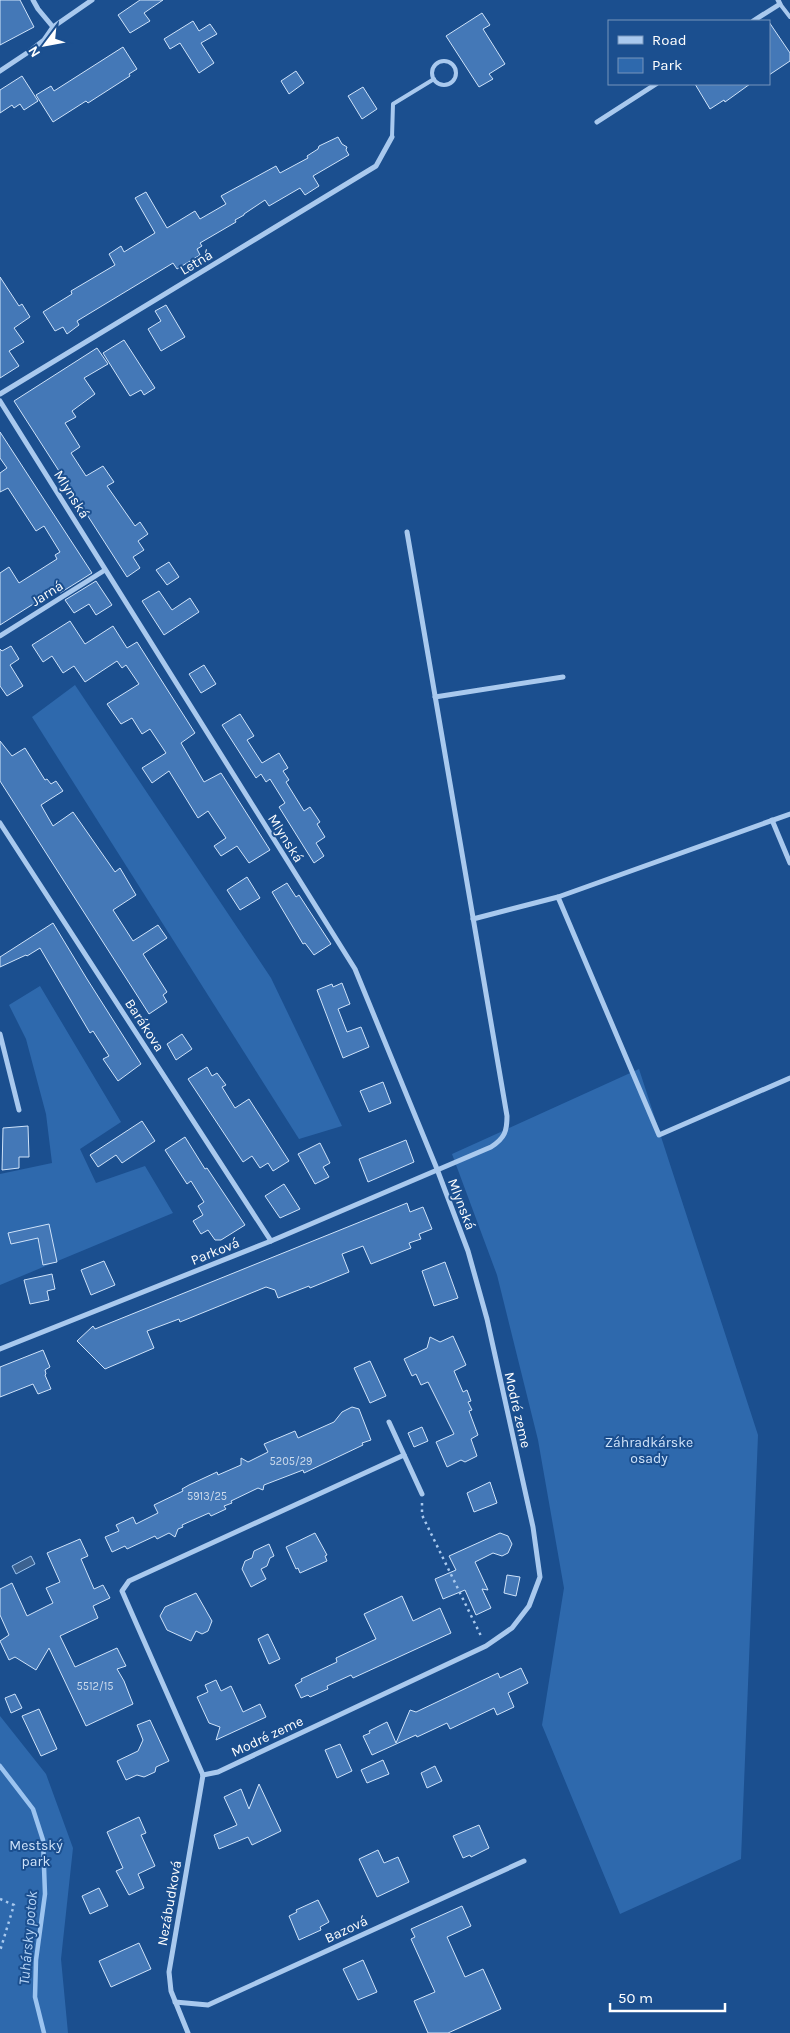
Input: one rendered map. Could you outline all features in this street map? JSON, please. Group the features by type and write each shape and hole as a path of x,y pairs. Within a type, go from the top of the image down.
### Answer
{"street":[{"path":"33,0 53,27"},
{"path":"0,71 44,40 53,27 89,1"},
{"path":"754,20 779,2"},
{"path":"596,122 654,85"},
{"name":"Letná","path":"0,394 376,166 392,137"},
{"name":"Mlynská","path":"0,401 354,969 437,1169 468,1250 487,1319"},
{"path":"407,532 473,919 558,896 790,814"},
{"name":"Jarná","path":"0,636 105,570"},
{"path":"435,697 563,677"},
{"path":"772,820 790,863"},
{"name":"Barákova","path":"0,822 271,1240"},
{"path":"558,896 659,1134 790,1078"},
{"name":"Parková","path":"0,1349 271,1240 491,1147 501,1140 506,1132 507,1116 473,919"},
{"path":"0,1034 18,1110"},
{"name":"Modré zeme","path":"203,1775 218,1772 486,1646 512,1628 528,1606 540,1577 533,1526 487,1319"},
{"path":"389,1422 422,1494"},
{"path":"203,1775 122,1592 129,1581 404,1455"},
{"name":"Nezábudková","path":"188,2033 175,2002 170,1984 170,1964 203,1775"},
{"name":"Bazová","path":"175,2002 208,2005 524,1861"}],"lane":[{"path":"779,2 790,17"},
{"path":"446,61 454,66 456,72 453,81 443,85 434,79 433,69 440,62 446,61"},
{"path":"392,137 393,104 434,79"}],"path":[{"path":"422,1494 422,1515 486,1646"},
{"path":"0,1899 14,1905 0,1951"}],"green space":[{"path":"75,685 271,978 342,1126 299,1139 32,717"},
{"path":"40,986 121,1122 80,1149 96,1183 145,1166 173,1213 0,1285 0,1174 52,1163 46,1114 26,1039 9,1005"},
{"name":"Záhradkárske osady","path":"639,1069 758,1435 741,1859 620,1914 542,1725 564,1588 538,1440 497,1275 452,1154"},
{"name":"Mestský park","path":"0,1716 46,1774 73,1848 61,1959 68,2033 0,2033"}],"shaded area":[{"path":"31,1556 35,1564 16,1574 12,1566"}],"building":[{"path":"0,0 20,0 34,27 0,45"},
{"path":"140,0 163,0 144,13 150,21 130,33 118,15"},
{"path":"482,13 490,25 483,29 505,64 489,74 493,79 479,87 446,36"},
{"path":"193,21 199,31 210,24 217,34 201,43 214,63 199,73 180,43 170,49 164,39"},
{"path":"770,23 790,53 790,61 770,74"},
{"path":"123,47 137,69 129,74 130,76 88,103 86,101 53,122 36,95 51,86 54,91"},
{"path":"296,71 304,83 289,94 281,81"},
{"path":"22,76 38,101 24,110 20,104 14,108 12,105 0,113 0,90"},
{"path":"696,85 749,85 725,102 724,100 710,109"},
{"path":"363,87 377,109 362,119 348,96"},
{"path":"338,137 342,144 347,147 346,150 349,155 313,176 319,186 305,195 300,188 269,206 265,200 235,220 236,222 200,243 202,246 197,249 200,255 177,269 173,263 77,321 79,325 67,334 63,327 55,331 43,312 72,294 71,291 115,265 109,254 121,246 124,252 155,233 135,198 146,192 167,228 195,211 200,219 226,204 221,196 276,166 280,173 308,158 307,156 318,149 319,146"},
{"path":"0,277 19,306 22,304 30,317 14,328 24,342 9,351 19,366 0,378"},
{"path":"166,305 185,337 161,351 148,329 161,321 155,311"},
{"path":"124,340 155,388 144,395 141,390 130,396 103,353"},
{"path":"97,348 108,364 84,378 95,394 72,411 76,417 65,423 80,447 71,453 86,476 103,466 114,482 107,486 135,526 140,522 148,534 138,541 144,550 133,557 140,568 127,577 14,401"},
{"path":"0,432 92,573 60,593 57,589 0,625 0,573 9,567 19,583 57,559 55,555 60,552 44,526 36,531 8,488 0,492 0,473 7,468 0,458"},
{"path":"169,562 179,577 167,585 156,570"},
{"path":"96,581 112,605 96,615 89,604 74,613 65,600"},
{"path":"159,591 172,610 190,598 199,612 164,635 142,601"},
{"path":"70,621 85,644 113,626 127,648 137,642 195,733 181,743 204,782 221,773 270,850 249,863 237,846 221,856 214,846 226,838 208,811 198,818 169,771 152,783 142,768 166,753 150,729 142,734 132,718 121,724 107,704 139,684 126,665 122,668 117,661 85,682 74,666 63,673 52,656 43,662 32,645"},
{"path":"11,646 19,659 10,665 23,686 7,696 0,686 0,649 2,651"},
{"path":"204,665 216,684 201,693 189,674"},
{"path":"240,714 254,736 247,740 262,763 279,753 288,768 283,771 289,780 286,782 304,811 310,807 320,822 317,824 325,837 316,843 324,856 314,863 279,807 285,803 270,779 266,782 261,774 256,778 222,725"},
{"path":"0,741 12,756 25,748 45,780 47,779 51,784 56,781 63,791 41,805 53,826 73,812 115,872 120,868 136,895 113,910 133,941 158,925 167,938 143,954 167,992 163,995 167,1002 149,1014 0,781"},
{"path":"247,877 260,898 240,910 227,890"},
{"path":"287,883 296,897 299,895 331,944 314,955 305,943 303,944 272,892"},
{"path":"53,923 141,1064 118,1081 103,1059 109,1056 93,1031 90,1033 40,948 27,956 0,967 0,957"},
{"path":"342,983 350,1004 338,1009 347,1032 361,1027 369,1047 343,1058 317,990 332,984 333,987"},
{"path":"182,1034 192,1049 176,1060 167,1044"},
{"path":"207,1067 212,1076 217,1073 226,1085 222,1087 235,1108 249,1099 289,1161 273,1171 268,1163 260,1168 252,1156 243,1162 188,1079"},
{"path":"383,1082 391,1103 369,1112 360,1091"},
{"path":"142,1121 155,1141 122,1163 116,1155 98,1167 90,1155"},
{"path":"28,1126 29,1157 19,1157 19,1168 2,1170 3,1128"},
{"path":"185,1137 205,1169 207,1168 245,1225 221,1240 215,1240 208,1230 201,1234 193,1221 203,1215 198,1206 204,1202 191,1181 187,1184 165,1150"},
{"path":"406,1140 414,1162 368,1182 359,1159"},
{"path":"320,1143 330,1163 323,1167 329,1177 315,1184 298,1154"},
{"path":"284,1184 300,1209 280,1218 265,1196"},
{"path":"407,1203 410,1212 423,1207 432,1229 419,1234 421,1239 409,1243 411,1248 371,1264 363,1246 342,1254 349,1272 310,1288 309,1286 278,1298 275,1290 266,1287 180,1322 179,1319 147,1331 154,1348 105,1369 77,1341 93,1326 95,1329"},
{"path":"49,1224 57,1262 43,1265 38,1238 11,1244 8,1233"},
{"path":"104,1261 115,1285 91,1295 81,1270"},
{"path":"445,1262 458,1298 434,1306 422,1271"},
{"path":"52,1274 55,1289 47,1291 49,1300 30,1304 24,1280"},
{"path":"453,1336 466,1365 454,1371 463,1392 467,1390 471,1401 468,1402 472,1410 469,1411 478,1435 471,1439 477,1456 465,1462 461,1460 447,1467 436,1442 454,1434 428,1382 421,1385 416,1374 412,1376 404,1359 427,1348 430,1337 440,1342"},
{"path":"43,1350 50,1367 45,1370 45,1375 51,1389 38,1394 33,1384 0,1397 0,1367"},
{"path":"370,1361 386,1396 370,1403 354,1368"},
{"path":"352,1407 359,1409 371,1440 362,1443 363,1445 304,1473 303,1470 264,1485 263,1490 258,1488 231,1501 232,1503 224,1506 226,1509 211,1516 209,1513 182,1525 183,1527 178,1529 175,1537 169,1533 157,1539 155,1536 127,1549 125,1546 112,1552 105,1537 119,1531 116,1525 133,1517 136,1524 158,1513 154,1505 183,1491 182,1489 189,1485 217,1472 218,1475 241,1465 241,1458 248,1462 268,1452 264,1444 295,1431 298,1438 334,1422 342,1412"},
{"path":"422,1427 428,1441 414,1447 408,1433"},
{"path":"490,1482 497,1503 474,1512 467,1493"},
{"path":"315,1533 327,1555 325,1556 327,1561 300,1573 298,1568 296,1569 286,1547"},
{"path":"500,1533 508,1536 512,1544 508,1553 502,1556 493,1553 475,1562 488,1590 482,1589 491,1608 476,1615 465,1590 443,1599 435,1579 456,1570 449,1556"},
{"path":"80,1539 88,1556 81,1559 94,1589 103,1585 110,1598 93,1606 98,1618 60,1636 75,1667 117,1648 126,1666 117,1669 133,1704 86,1726 49,1648 36,1670 15,1657 9,1660 0,1641 9,1635 0,1615 0,1589 12,1583 27,1616 53,1603 46,1588 60,1582 47,1553"},
{"path":"269,1544 274,1556 270,1558 267,1566 261,1569 266,1579 251,1587 242,1569 245,1561 252,1558 254,1551"},
{"path":"507,1575 520,1577 516,1596 504,1593"},
{"path":"196,1593 212,1621 208,1631 202,1634 196,1631 191,1641 167,1630 160,1616 165,1607"},
{"path":"402,1596 413,1621 440,1608 451,1633 353,1678 351,1675 327,1686 328,1689 310,1697 308,1695 301,1698 295,1685 302,1681 301,1679 337,1662 336,1658 376,1639 364,1614"},
{"path":"268,1634 280,1659 269,1664 258,1639"},
{"path":"521,1668 528,1683 508,1693 514,1707 497,1715 494,1708 450,1729 447,1723 372,1755 363,1736 370,1733 369,1731 387,1722 396,1743 410,1710 416,1712 498,1673 500,1678"},
{"path":"216,1680 221,1691 231,1686 243,1712 260,1704 266,1717 216,1740 220,1727 209,1723 197,1697 208,1692 205,1685"},
{"path":"15,1694 22,1708 11,1713 5,1698"},
{"path":"39,1709 57,1749 41,1756 22,1716"},
{"path":"150,1720 169,1761 156,1767 155,1772 144,1777 137,1775 126,1780 117,1761 138,1751 143,1740 137,1725"},
{"path":"340,1744 352,1771 337,1778 325,1750"},
{"path":"383,1760 389,1774 367,1783 361,1770"},
{"path":"435,1766 442,1781 427,1788 421,1773"},
{"path":"259,1784 281,1831 252,1845 248,1837 219,1849 214,1835 237,1825 224,1797 241,1789 249,1809"},
{"path":"139,1817 146,1833 141,1835 155,1866 138,1874 144,1888 129,1895 116,1871 123,1868 107,1832"},
{"path":"479,1825 489,1848 471,1857 470,1855 463,1858 453,1836"},
{"path":"378,1850 384,1863 398,1857 409,1882 377,1897 359,1859"},
{"path":"99,1888 108,1906 90,1914 82,1896"},
{"path":"318,1900 329,1922 320,1927 321,1930 299,1940 289,1916 297,1912 296,1910"},
{"path":"462,1906 471,1926 447,1937 465,1977 483,1969 501,2009 448,2033 428,2033 414,2001 435,1992 411,1939 415,1937 411,1929"},
{"path":"139,1943 151,1969 111,1987 99,1961"},
{"path":"363,1960 377,1992 358,2000 343,1969"}],"waterway":[{"name":"Tuhársky potok","path":"0,1766 33,1809 43,1840 45,1894 36,1960 35,1997 44,2033"}]}
